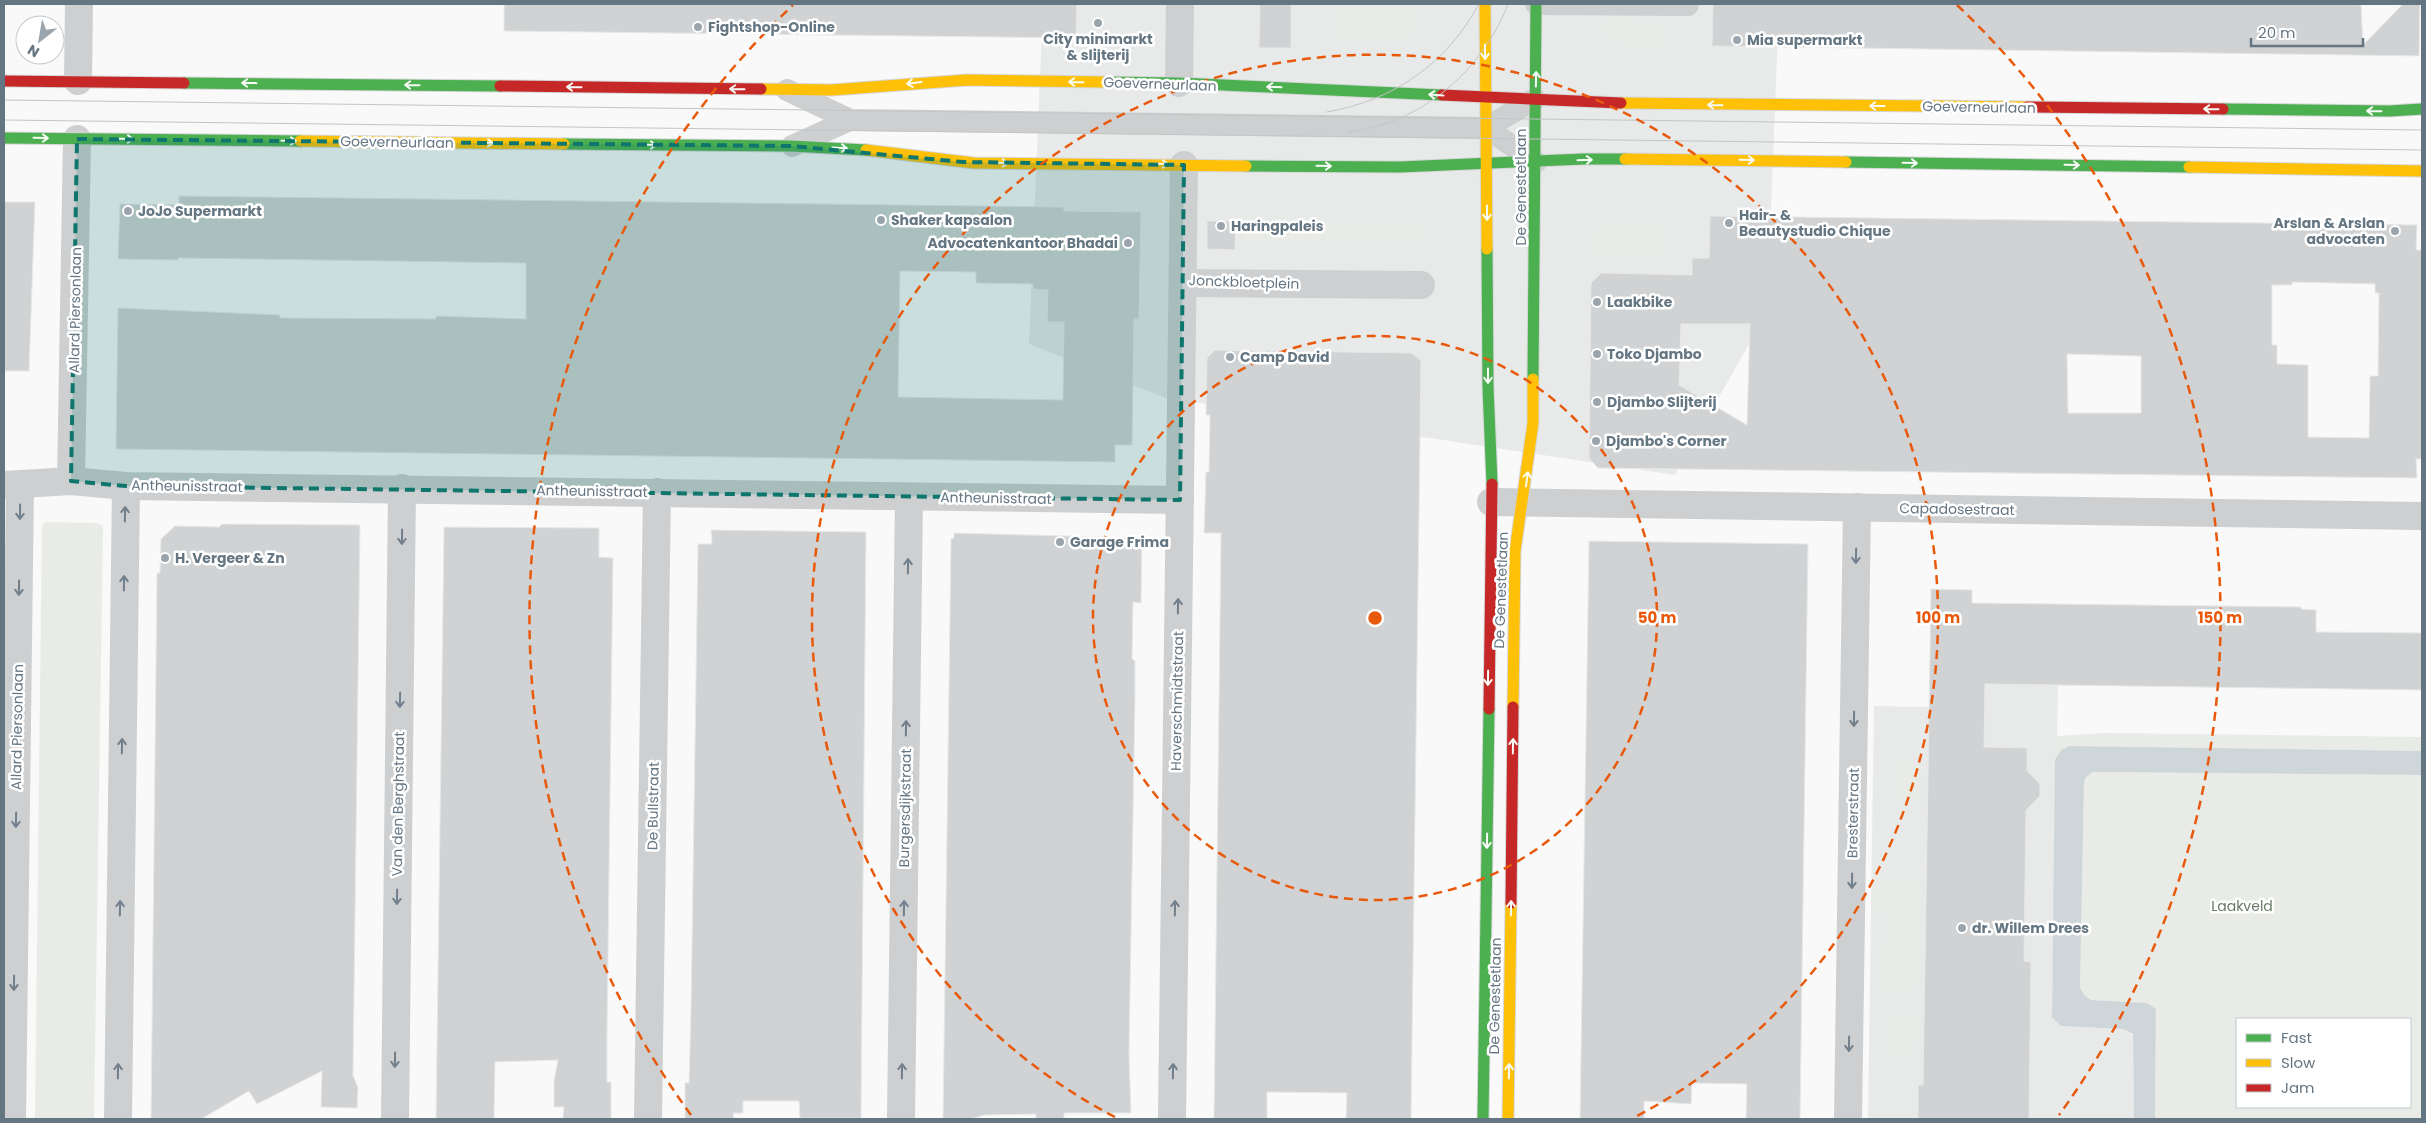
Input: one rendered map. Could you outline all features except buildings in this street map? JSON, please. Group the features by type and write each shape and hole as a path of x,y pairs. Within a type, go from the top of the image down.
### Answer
{"street":[{"path":"78,81 79,4"},
{"path":"1179,84 1180,4"},
{"name":"De Genestetlaan","path":"1483,1119 1491,502 1488,387 1485,4"},
{"name":"De Genestetlaan","path":"1508,1119 1515,551 1533,423 1536,4"},
{"name":"Goeverneurlaan","path":"4,80 786,90 856,89 967,80 1179,84 1535,100 1748,106 2389,112 2422,109"},
{"name":"Goeverneurlaan","path":"4,138 791,146 845,148 974,163 1400,167 1487,165 1584,159 2377,168 2422,171"},
{"name":"Allard Piersonlaan","path":"71,481 78,139"},
{"name":"Jonckbloetplein","path":"1184,165 1183,283 1421,285"},
{"name":"Haverschmidtstraat","path":"1172,1119 1183,283"},
{"name":"Antheunisstraat","path":"12,485 71,481 126,486 402,488 1180,500"},
{"name":"Allard Piersonlaan","path":"12,485 12,1119"},
{"path":"118,1119 126,486"},
{"name":"Van den Berghstraat","path":"394,1119 402,488"},
{"name":"De Bullstraat","path":"648,1119 657,492"},
{"name":"Burgersdijkstraat","path":"902,1119 909,497"},
{"name":"Capadosestraat","path":"1491,502 2422,516"},
{"name":"Bresterstraat","path":"1848,1119 1857,508"}],"lane":[{"path":"1536,4 1688,5"},
{"name":"Goeverneurlaan","path":"786,90 850,120 1486,128"},
{"path":"1535,100 1486,128 1536,162"},
{"name":"Goeverneurlaan","path":"791,146 850,120"}],"highlighted area":[{"path":"77,139 791,146 963,162 1184,165 1180,500 126,486 71,481"}],"shaded area":[{"path":"1043,4 1779,4 1767,312 1675,475 1166,398 1029,344"},
{"name":"dr. Willem Drees","path":"1985,684 2058,685 2052,1015 2061,1026 2123,1029 2133,1035 2134,1119 1868,1119 1874,706 1929,707 1929,715 1972,695 1985,695"},
{"path":"2069,746 2422,751 2422,775 2097,772 2087,776 2084,783 2080,988 2085,996 2091,1000 2147,1003 2156,1009 2155,1119 2134,1119 2133,1034 2123,1029 2061,1026 2052,1017 2055,760 2061,750"}],"green space":[{"path":"1337,7 1418,7 1417,25 1410,35 1402,39 1391,41 1337,40"},
{"path":"1602,20 1666,21 1666,44 1635,45 1617,42 1609,38 1604,31"},
{"path":"1610,221 1663,222 1663,255 1594,254 1597,230 1604,223"},
{"path":"1244,222 1423,224 1422,242 1243,241"},
{"path":"45,522 97,523 103,526 94,1119 35,1119 42,526"},
{"path":"2105,733 2422,737 2422,751 2069,746 2061,750 2055,760 2056,736"},
{"path":"1894,762 1920,763 1919,802 1893,801"},
{"name":"Laakveld","path":"2097,772 2422,775 2422,1119 2155,1119 2156,1009 2147,1003 2091,1000 2085,996 2080,988 2084,783 2089,774"},
{"path":"1876,877 1920,878 1916,988 1879,988 1880,948 1886,948 1887,912 1875,911"},
{"path":"1891,1013 1916,1013 1915,1058 1890,1058"}],"tram line":[{"path":"1327,112 1375,98 1416,76 1451,44 1479,4"},
{"path":"1349,132 1376,127 1401,118 1425,105 1446,90 1466,72 1482,51 1497,28 1508,4"},
{"path":"4,100 2422,130"},
{"path":"4,120 2422,150"}],"traffic: fast":[{"path":"1533,379 1536,4"},
{"path":"1104,82 1179,83 1442,95"},
{"path":"184,83 500,86"},
{"path":"2223,109 2389,111 2422,109"},
{"path":"4,138 300,141"},
{"path":"564,144 791,146 866,150"},
{"path":"1246,166 1400,167 1625,159"},
{"path":"1846,162 2189,167"},
{"path":"1487,249 1488,387 1492,484"},
{"path":"1483,1119 1489,709"}],"traffic: slow":[{"path":"1485,4 1487,249"},
{"path":"761,89 832,90 967,80 1104,82"},
{"path":"1621,103 2027,107"},
{"path":"300,141 564,144"},
{"path":"866,150 974,163 1246,166"},
{"path":"1625,159 1846,162"},
{"path":"2189,167 2422,171"},
{"path":"1513,707 1515,551 1533,423 1533,379"},
{"path":"1508,1119 1511,903"}],"traffic: jam":[{"path":"4,81 184,83"},
{"path":"500,86 761,89"},
{"path":"1442,95 1621,103"},
{"path":"2027,107 2223,109"},
{"path":"1489,709 1492,484"},
{"path":"1511,903 1513,707"}],"place":[{"name":"City minimarkt & slijterij","path":"1098,23"},
{"name":"Fightshop-Online","path":"698,27"},
{"name":"Mia supermarkt","path":"1737,40"},
{"name":"JoJo Supermarkt","path":"128,211"},
{"name":"Shaker kapsalon","path":"881,220"},
{"name":"Hair- & Beautystudio Chique","path":"1729,223"},
{"name":"Haringpaleis","path":"1221,226"},
{"name":"Arslan & Arslan advocaten","path":"2395,231"},
{"name":"Advocatenkantoor Bhadai","path":"1128,243"},
{"name":"Laakbike","path":"1597,302"},
{"name":"Toko Djambo","path":"1597,354"},
{"name":"Camp David","path":"1230,357"},
{"name":"Djambo Slijterij","path":"1597,402"},
{"name":"Djambo's Corner","path":"1596,441"},
{"name":"Garage Frima","path":"1060,542"},
{"name":"H. Vergeer & Zn","path":"165,558"},
{"name":"dr. Willem Drees","path":"1962,928"}]}
